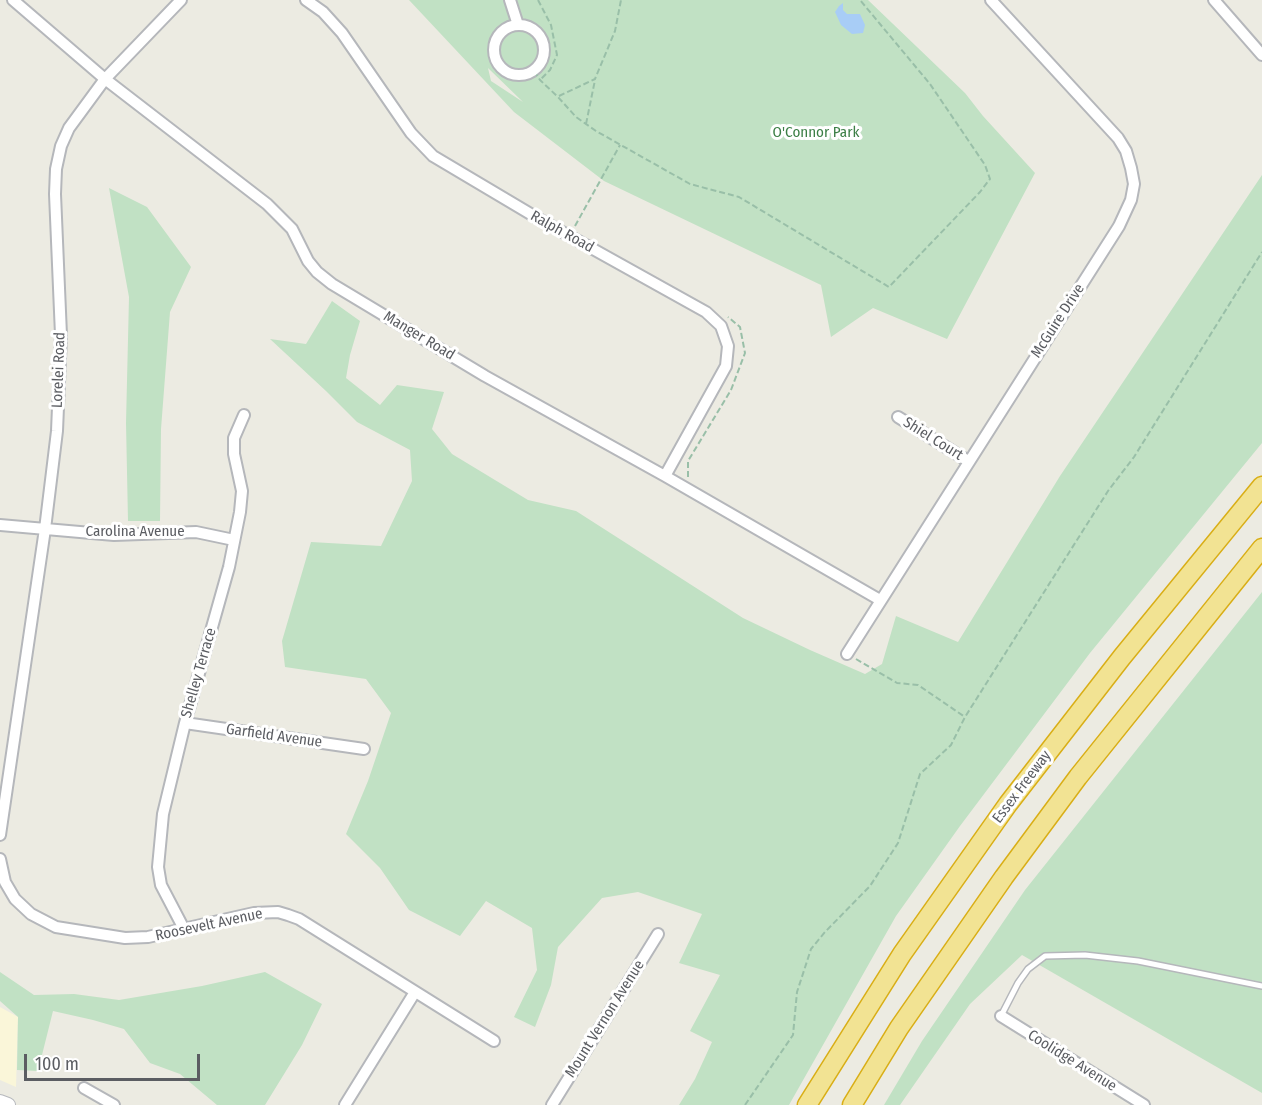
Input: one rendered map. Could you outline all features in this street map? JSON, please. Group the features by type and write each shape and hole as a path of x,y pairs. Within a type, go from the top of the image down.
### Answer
{"highway":[{"name":"Essex Freeway","path":"807,1105 902,954 1008,804 1122,657 1262,486"},
{"path":"852,1105 905,1019 1004,876 1078,777 1262,548"}],"main road":[{"path":"0,1102 8,1105"}],"street":[{"name":"Manger Road","path":"13,0 105,79 267,204 292,229 313,267 332,284 485,376 880,600"},
{"name":"Lorelei Road","path":"5,770 52,480 62,335 55,194 56,169 61,146 69,128 105,79 181,0"},
{"name":"Ralph Road","path":"306,0 323,12 342,33 411,133 433,156 539,219 706,312 721,327 728,346 726,366 664,476"},
{"path":"510,0 518,25"},
{"name":"McGuire Drive","path":"847,654 1119,226 1131,200 1134,184 1126,151 1118,138 991,0"},
{"path":"1214,0 1262,55"},
{"path":"518,25 533,30 543,42 543,58 537,75 513,75 500,68 493,47 499,34 511,26 518,25"},
{"name":"Shelley Terrace","path":"184,929 161,885 158,867 164,814 185,723 234,540 242,491 234,454 234,438 244,415"},
{"name":"Shiel Court","path":"897,417 968,461"},
{"name":"Carolina Avenue","path":"0,525 114,535 196,532 234,540"},
{"name":"Garfield Avenue","path":"185,723 364,749"},
{"path":"0,835 5,770"},
{"name":"Roosevelt Avenue","path":"0,859 5,882 15,899 31,914 56,927 124,938 158,936 255,913 278,912 299,919 494,1041"},
{"name":"Mount Vernon Avenue","path":"552,1105 658,934"},
{"path":"345,1105 415,992"},
{"name":"Coolidge Avenue","path":"1000,1016 1143,1105"},
{"path":"84,1088 114,1105"}],"lane":[{"path":"1000,1016 1028,969 1045,956 1085,955 1138,961 1262,986"}],"path":[{"path":"538,0 551,25 557,55 550,70 537,75 576,117 690,184 739,197 888,287 990,179 985,165 930,84 860,0"},
{"path":"586,124 595,79 615,32 621,0"},
{"path":"558,97 595,79"},
{"path":"745,1105 793,1035 797,992 811,949 870,886 898,843 920,774 951,745 965,717 1108,491 1134,457 1262,252"},
{"path":"847,654 897,683 918,685 965,717"}],"shaded area":[{"path":"0,1007 18,1017 16,1087 0,1080"}],"green space":[{"name":"O'Connor Park","path":"409,0 868,0 965,93 1035,173 947,339 873,308 831,337 821,285 604,181 514,112","holes":["488,68 523,102 491,81"]},
{"path":"1262,175 1262,443 1090,653 960,826 896,916 789,1105 679,1105 695,1079 712,1042 690,1031 720,975 679,963 702,914 638,892 602,898 558,947 551,985 535,1027 514,1017 537,970 532,928 486,901 460,936 409,910 380,868 346,834 368,781 391,713 366,679 285,667 282,641 311,542 381,546 412,481 410,450 357,422 270,339 306,344 332,301 360,321 346,378 380,405 397,385 444,392 432,429 452,454 528,500 576,511 743,618 865,674 882,664 896,616 958,642 1060,476"},
{"path":"109,188 147,207 191,267 170,312 161,429 160,521 128,521 126,423 129,297"},
{"path":"1262,592 1262,1093 1022,955 970,1004 900,1105 884,1105 922,1041 1025,890"},
{"path":"0,972 34,995 74,994 119,1000 202,986 265,972 322,1004 302,1045 265,1105 217,1105 180,1074 150,1063 124,1029 53,1011 38,1071 17,1070 18,1017 0,1001"}],"water":[{"path":"843,3 843,10 847,14 860,14 865,25 863,33 852,34 841,25 835,12"}]}
